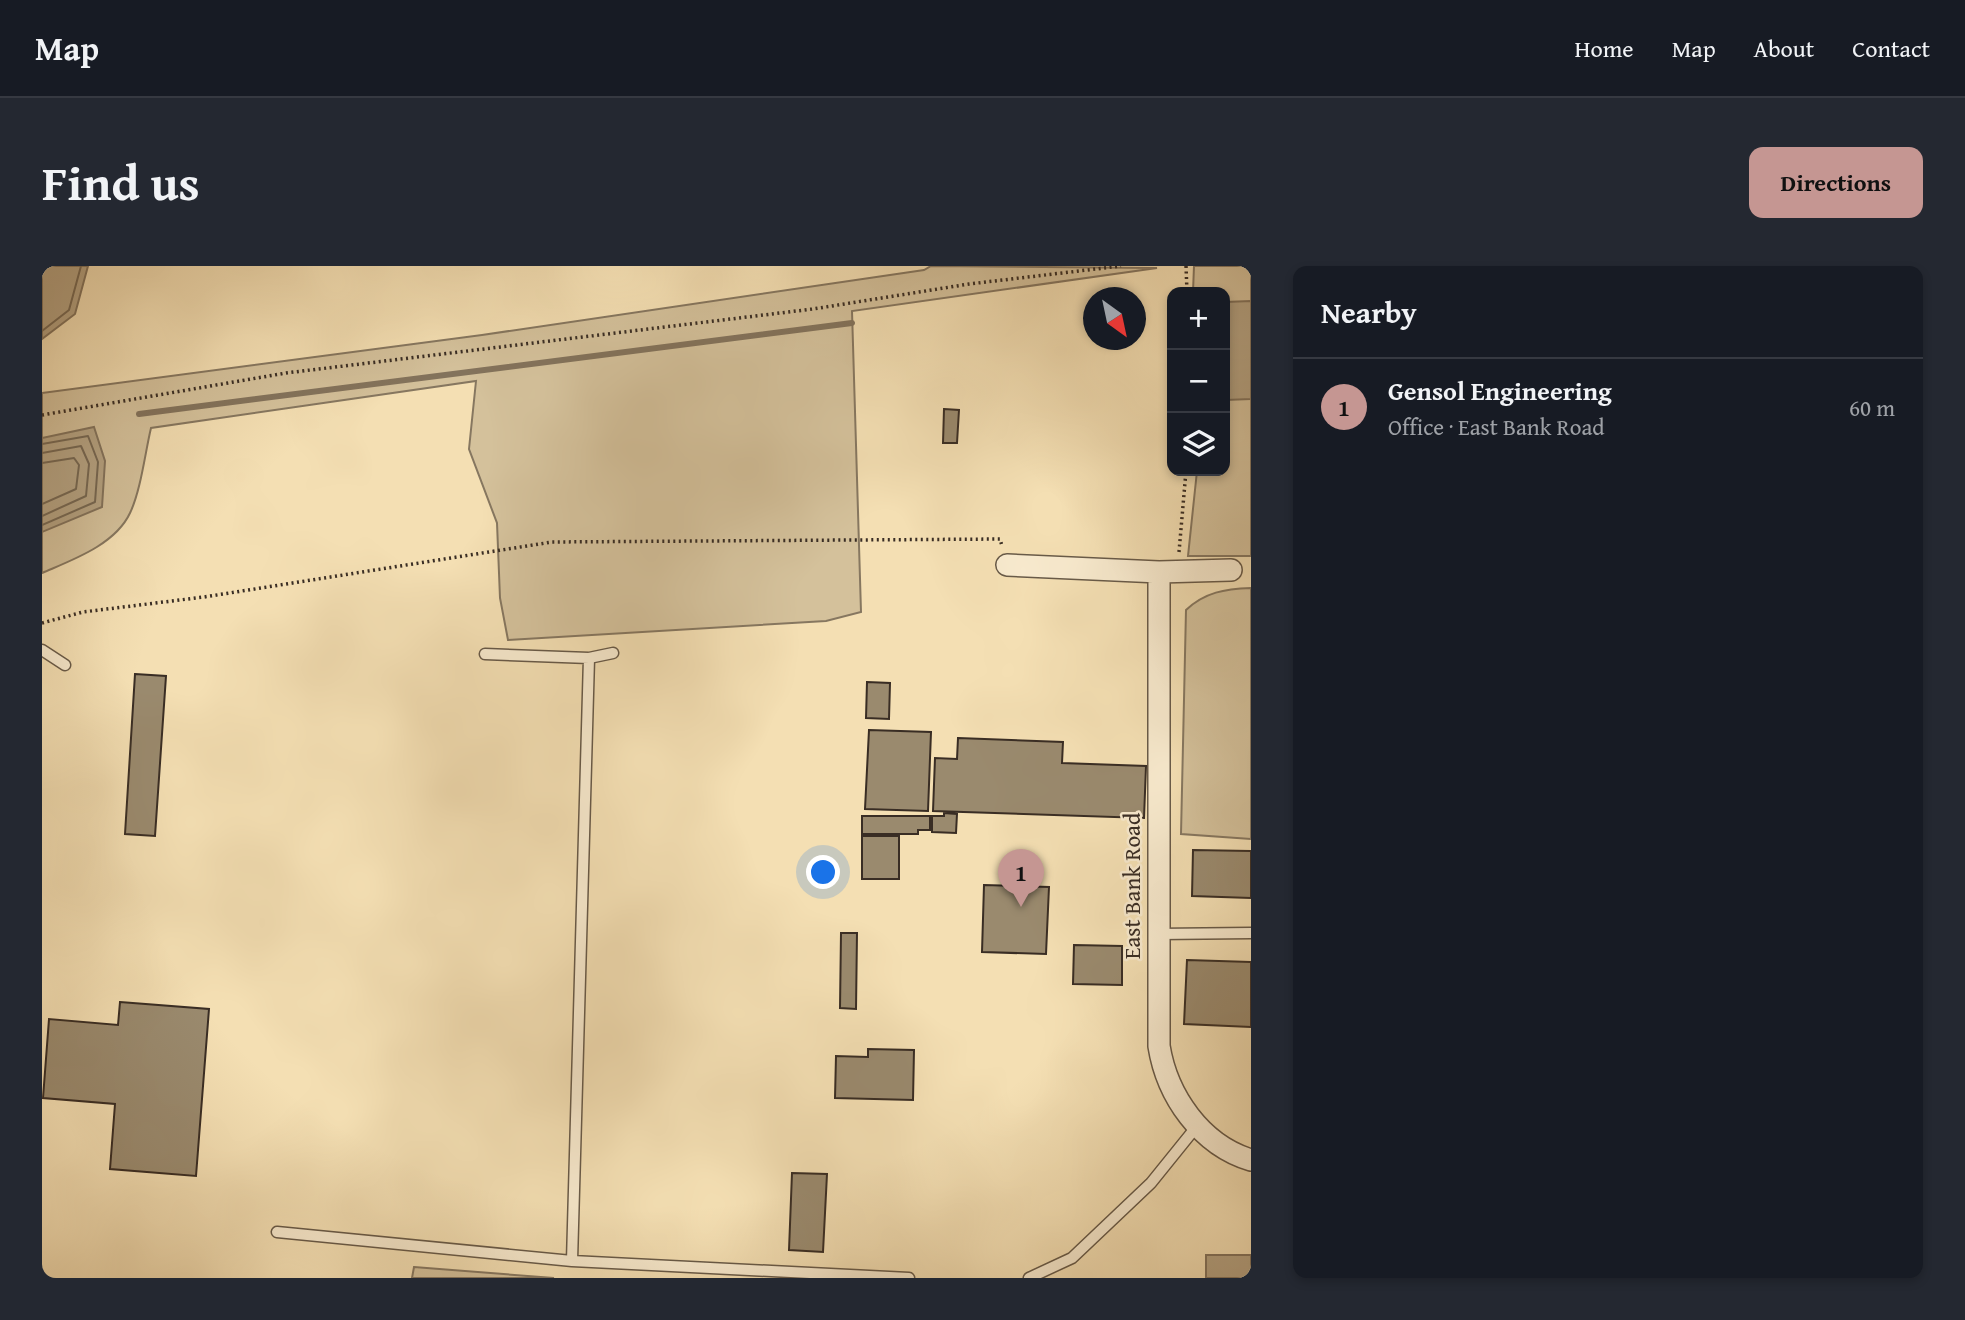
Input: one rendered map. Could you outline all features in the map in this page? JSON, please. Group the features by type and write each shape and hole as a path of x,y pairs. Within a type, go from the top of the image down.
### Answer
{"street":[{"path":"1007,565 1159,572 1231,570"},
{"name":"East Bank Road","path":"1159,572 1158,1023 1162,1063 1177,1097 1197,1126 1231,1152 1251,1160"}],"lane":[{"path":"42,650 65,665"},
{"path":"485,653 589,658 613,653"},
{"path":"572,1261 589,658"},
{"path":"1158,934 1251,933"},
{"path":"1029,1278 1072,1258 1151,1182 1197,1126"},
{"path":"277,1232 572,1261 909,1278"}],"path":[{"path":"42,415 286,373 813,309 969,284 1121,266"},
{"path":"1186,266 1187,287"},
{"path":"1159,572 1179,555 1186,476"},
{"path":"42,623 83,612 204,597 551,542 1000,539 1007,565"}],"shaded area":[{"path":"931,266 1157,268 852,311 861,612 826,621 508,640 500,598 497,523 469,449 476,381 151,428 137,494 123,524 92,550 42,573 42,393 482,335 924,270"},
{"path":"1194,266 1251,266 1251,556 1188,556 1196,476 1230,476 1230,287 1193,287"},
{"path":"1251,588 1251,839 1181,834 1186,610 1201,599 1216,593"},
{"path":"414,1267 554,1278 412,1278"}],"water":[{"path":"42,266 88,266 75,314 42,339"},
{"path":"1251,301 1251,399 1230,400 1230,302"},
{"path":"94,427 105,461 102,507 42,532 42,438"},
{"path":"1206,1255 1251,1255 1251,1278 1206,1278"}],"building":[{"path":"944,409 959,410 957,443 943,443"},
{"path":"135,674 166,676 155,836 125,834"},
{"path":"867,682 890,683 889,719 866,718"},
{"path":"869,730 931,732 928,811 865,809"},
{"path":"958,738 1063,742 1062,763 1146,766 1144,818 933,811 935,758 957,759"},
{"path":"944,813 957,814 956,833 932,832 932,816 944,816"},
{"path":"862,816 930,816 930,830 918,830 918,834 862,834"},
{"path":"862,836 899,836 899,879 862,879"},
{"path":"1193,850 1251,851 1251,898 1192,896"},
{"path":"984,885 1049,887 1046,954 982,952"},
{"path":"841,933 857,933 856,1009 840,1008"},
{"path":"1074,945 1122,946 1122,985 1073,984"},
{"path":"1187,960 1251,962 1251,1027 1184,1024"},
{"path":"120,1002 209,1009 196,1176 110,1169 115,1104 43,1098 49,1019 118,1025"},
{"path":"868,1049 914,1050 913,1100 835,1098 836,1056 868,1057"},
{"path":"792,1173 827,1174 823,1252 789,1250"}],"waterway":[{"path":"139,414 852,323"}],"place":[{"name":"Gensol Engineering","path":"1021,907"}]}
